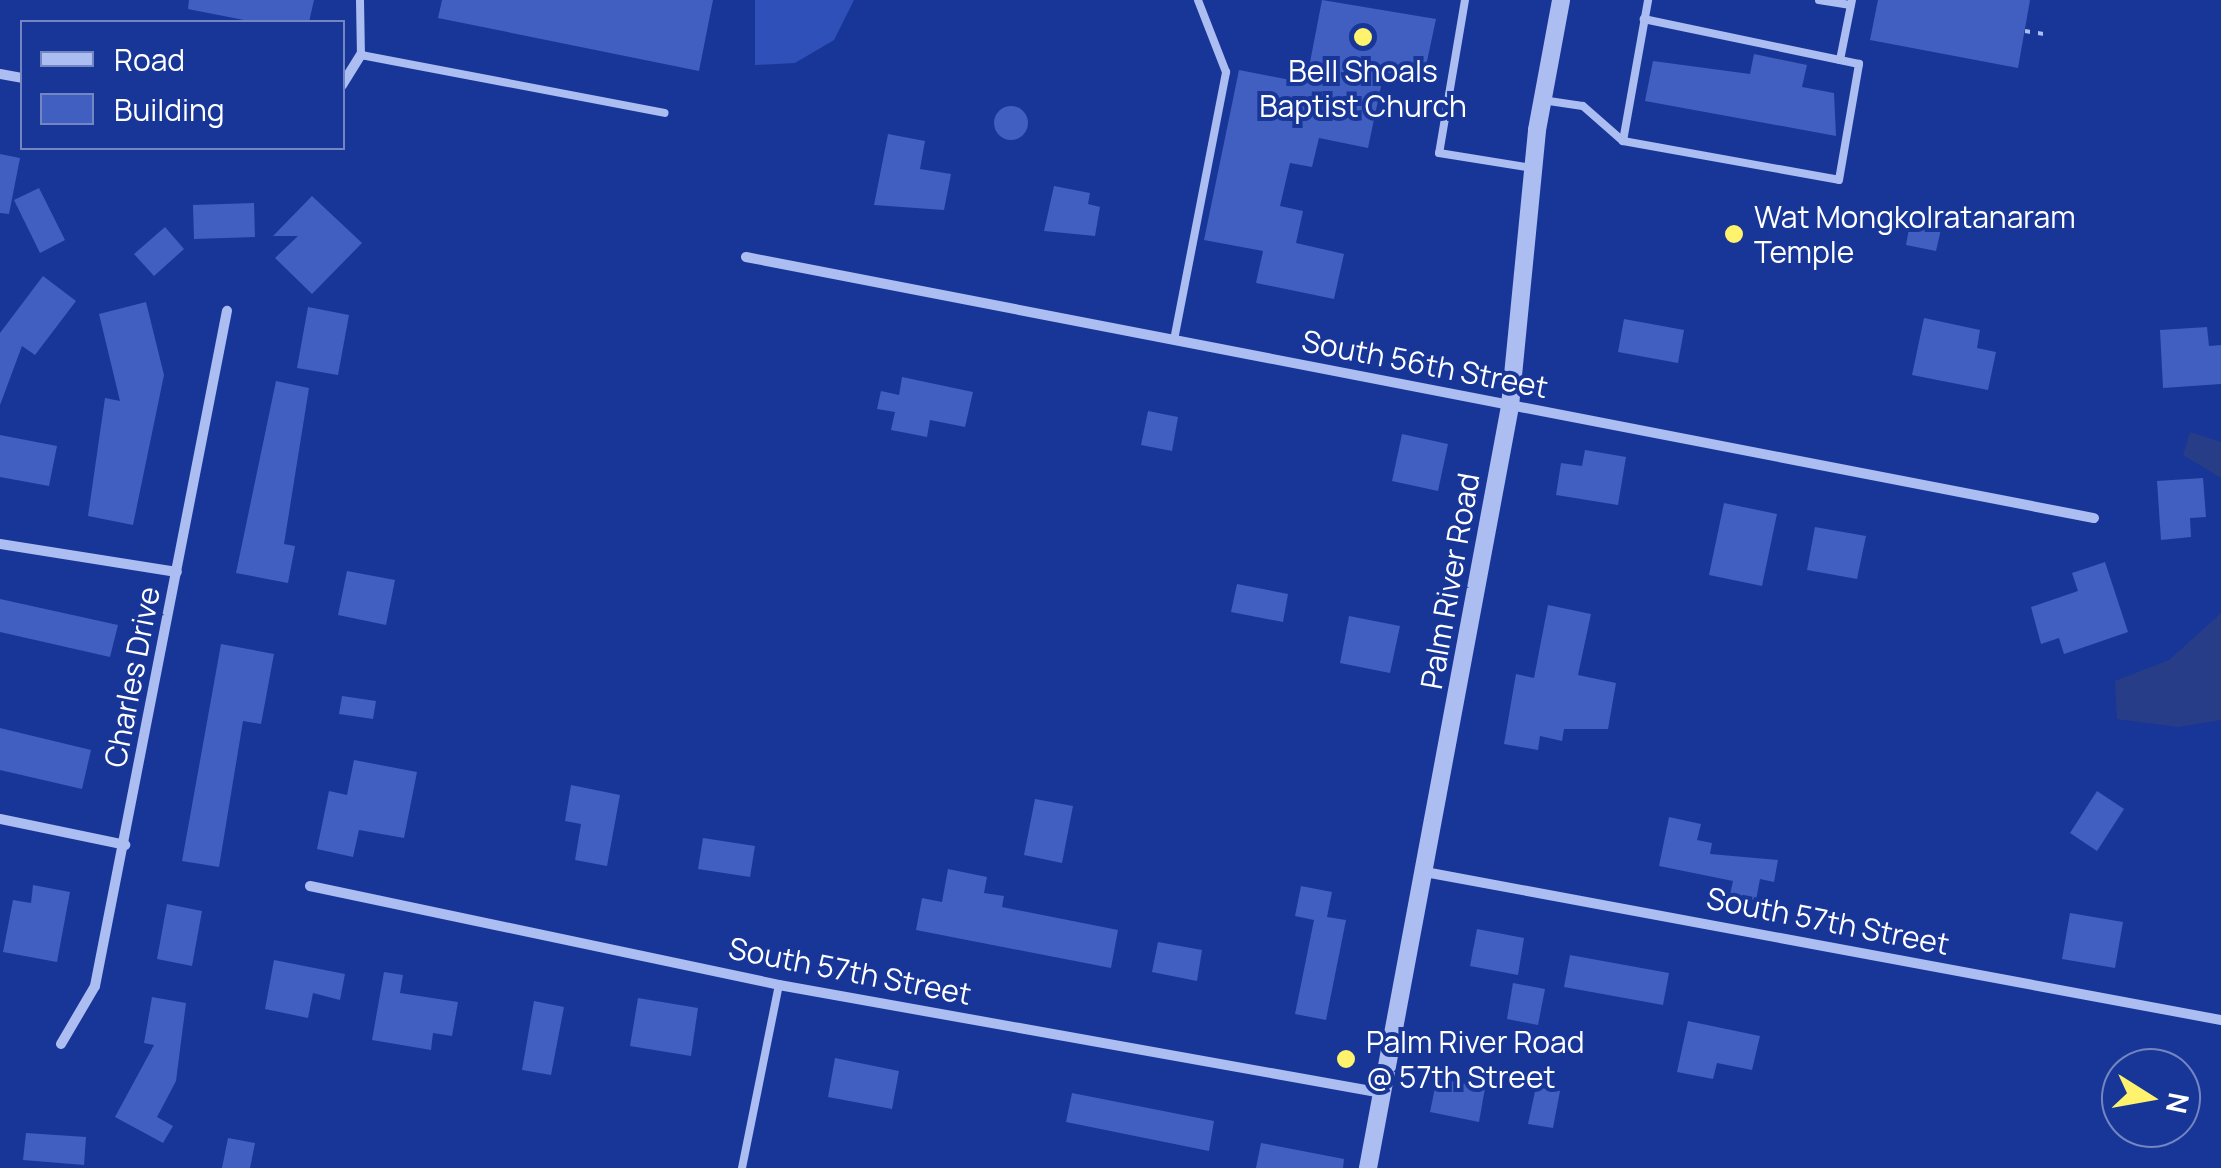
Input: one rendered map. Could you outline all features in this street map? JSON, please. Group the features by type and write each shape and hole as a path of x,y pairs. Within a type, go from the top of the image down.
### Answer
{"street":[{"name":"Palm River Road","path":"1368,1168 1510,406 1533,168 1561,0"},
{"path":"345,80 361,55"},
{"name":"South 56th Street","path":"746,257 2094,518"},
{"name":"Charles Drive","path":"61,1044 95,986 227,311"},
{"path":"0,544 178,572"},
{"path":"0,819 125,844"},
{"name":"South 57th Street","path":"1425,872 2221,1020"},
{"name":"South 57th Street","path":"310,886 780,985 1382,1092"}],"lane":[{"path":"360,0 361,55 665,113"},
{"path":"1174,340 1225,83 1198,0"},
{"path":"1465,0 1439,153 1533,168"},
{"path":"1623,140 1648,0"},
{"path":"1820,0 1851,3 1840,60"},
{"path":"1542,100 1582,106 1623,140 1839,180 1860,64 1644,19"},
{"path":"742,1168 780,985"}],"path":[{"path":"2025,31 2045,34"}],"shaded area":[{"path":"755,0 854,0 834,40 795,63 755,65"},
{"path":"2190,432 2221,442 2221,478 2183,455"},
{"path":"2221,613 2221,720 2178,727 2117,719 2115,681 2169,660"}],"building":[{"path":"189,0 314,0 309,20 244,20 188,9"},
{"path":"442,0 713,0 699,71 438,18"},
{"path":"1322,0 1436,19 1423,80 1384,72 1368,148 1319,138 1312,167 1290,163 1280,206 1303,211 1296,243 1344,254 1334,299 1256,283 1263,251 1204,240 1239,70 1306,83"},
{"path":"1878,0 2030,0 2018,68 1870,40"},
{"path":"1754,54 1807,65 1802,87 1834,93 1836,136 1645,101 1653,61 1750,74"},
{"path":"1011,106 1023,111 1028,123 1023,135 1011,140 999,135 994,123 999,111"},
{"path":"888,134 925,141 920,169 951,174 944,210 874,205"},
{"path":"0,154 20,158 9,214 0,213"},
{"path":"1054,186 1090,193 1088,204 1100,207 1095,236 1044,231"},
{"path":"39,188 65,240 40,253 14,200"},
{"path":"312,196 362,243 312,294 275,258 298,236 273,236"},
{"path":"254,203 255,237 194,239 193,205"},
{"path":"1910,223 1941,229 1936,251 1906,245"},
{"path":"165,227 184,249 154,276 134,254"},
{"path":"43,276 76,301 35,355 22,346 0,405 0,333"},
{"path":"146,302 164,375 133,525 88,516 105,398 120,401 99,314"},
{"path":"308,307 349,315 338,375 297,368"},
{"path":"1924,318 1980,330 1977,348 1996,352 1988,390 1912,375"},
{"path":"1624,319 1684,330 1678,363 1618,352"},
{"path":"2207,327 2209,346 2221,345 2221,384 2163,388 2160,330"},
{"path":"902,377 973,392 965,427 930,420 927,437 891,430 895,412 877,409 881,391 899,395"},
{"path":"276,381 309,388 284,544 295,546 288,583 236,573"},
{"path":"1148,411 1178,417 1172,451 1141,445"},
{"path":"1402,434 1448,444 1438,491 1392,481"},
{"path":"0,435 57,446 49,486 0,477"},
{"path":"1585,450 1626,457 1618,505 1556,495 1561,463 1582,466"},
{"path":"2203,478 2206,517 2190,518 2191,537 2161,540 2157,481"},
{"path":"1724,503 1777,514 1762,586 1709,575"},
{"path":"1815,527 1866,536 1857,579 1807,570"},
{"path":"2105,562 2128,632 2064,654 2059,638 2041,644 2031,607 2078,591 2072,573"},
{"path":"347,571 395,580 386,625 338,615"},
{"path":"1237,584 1288,594 1283,622 1231,612"},
{"path":"0,599 118,625 110,657 0,632"},
{"path":"1548,605 1591,614 1578,675 1616,683 1608,729 1564,729 1562,741 1540,736 1538,750 1504,744 1516,674 1534,678"},
{"path":"1349,616 1400,626 1390,673 1340,663"},
{"path":"221,644 274,654 261,724 243,721 219,867 182,861"},
{"path":"342,696 376,701 373,719 339,714"},
{"path":"0,728 91,750 82,789 0,770"},
{"path":"354,760 417,772 404,838 359,830 353,857 317,849 329,791 347,795"},
{"path":"571,785 620,795 607,866 575,860 581,824 565,821"},
{"path":"2097,791 2124,809 2097,851 2070,833"},
{"path":"1035,799 1073,806 1062,863 1024,855"},
{"path":"1669,817 1701,824 1697,840 1712,843 1710,854 1778,860 1774,882 1760,879 1756,900 1730,895 1733,881 1659,866"},
{"path":"703,838 755,846 750,877 698,869"},
{"path":"948,869 987,877 984,893 1004,896 1002,907 1118,930 1111,968 916,930 922,898 942,902"},
{"path":"33,885 70,892 57,962 3,952 13,900 31,903"},
{"path":"1301,886 1332,892 1327,917 1346,920 1326,1020 1295,1014 1314,920 1295,916"},
{"path":"167,904 202,911 192,966 157,959"},
{"path":"2070,913 2123,922 2115,968 2062,959"},
{"path":"1477,929 1524,938 1518,975 1470,966"},
{"path":"1158,942 1202,950 1197,981 1152,972"},
{"path":"1570,955 1669,973 1663,1005 1564,987"},
{"path":"274,960 345,974 340,1000 313,993 308,1018 265,1009"},
{"path":"384,972 403,975 400,993 458,1002 452,1036 433,1033 431,1050 372,1040"},
{"path":"1513,983 1545,989 1538,1025 1507,1019"},
{"path":"152,997 186,1003 176,1081 157,1117 173,1126 163,1143 115,1117 154,1045 144,1043"},
{"path":"638,998 698,1008 691,1056 630,1046"},
{"path":"534,1001 564,1007 551,1075 522,1070"},
{"path":"1688,1021 1760,1036 1752,1070 1717,1063 1713,1079 1677,1072"},
{"path":"835,1058 899,1071 892,1109 828,1097"},
{"path":"1437,1078 1485,1088 1479,1122 1430,1112"},
{"path":"1536,1087 1560,1091 1553,1128 1528,1124"},
{"path":"1072,1093 1214,1121 1209,1151 1066,1122"},
{"path":"26,1133 86,1137 84,1165 23,1160"},
{"path":"228,1138 255,1143 250,1168 222,1168"},
{"path":"1261,1143 1344,1159 1343,1168 1256,1168"}],"place":[{"name":"Bell Shoals Baptist Church","path":"1363,37"},
{"name":"Wat Mongkolratanaram Temple","path":"1734,234"},
{"name":"Palm River Road @ 57th Street","path":"1346,1059"}]}
